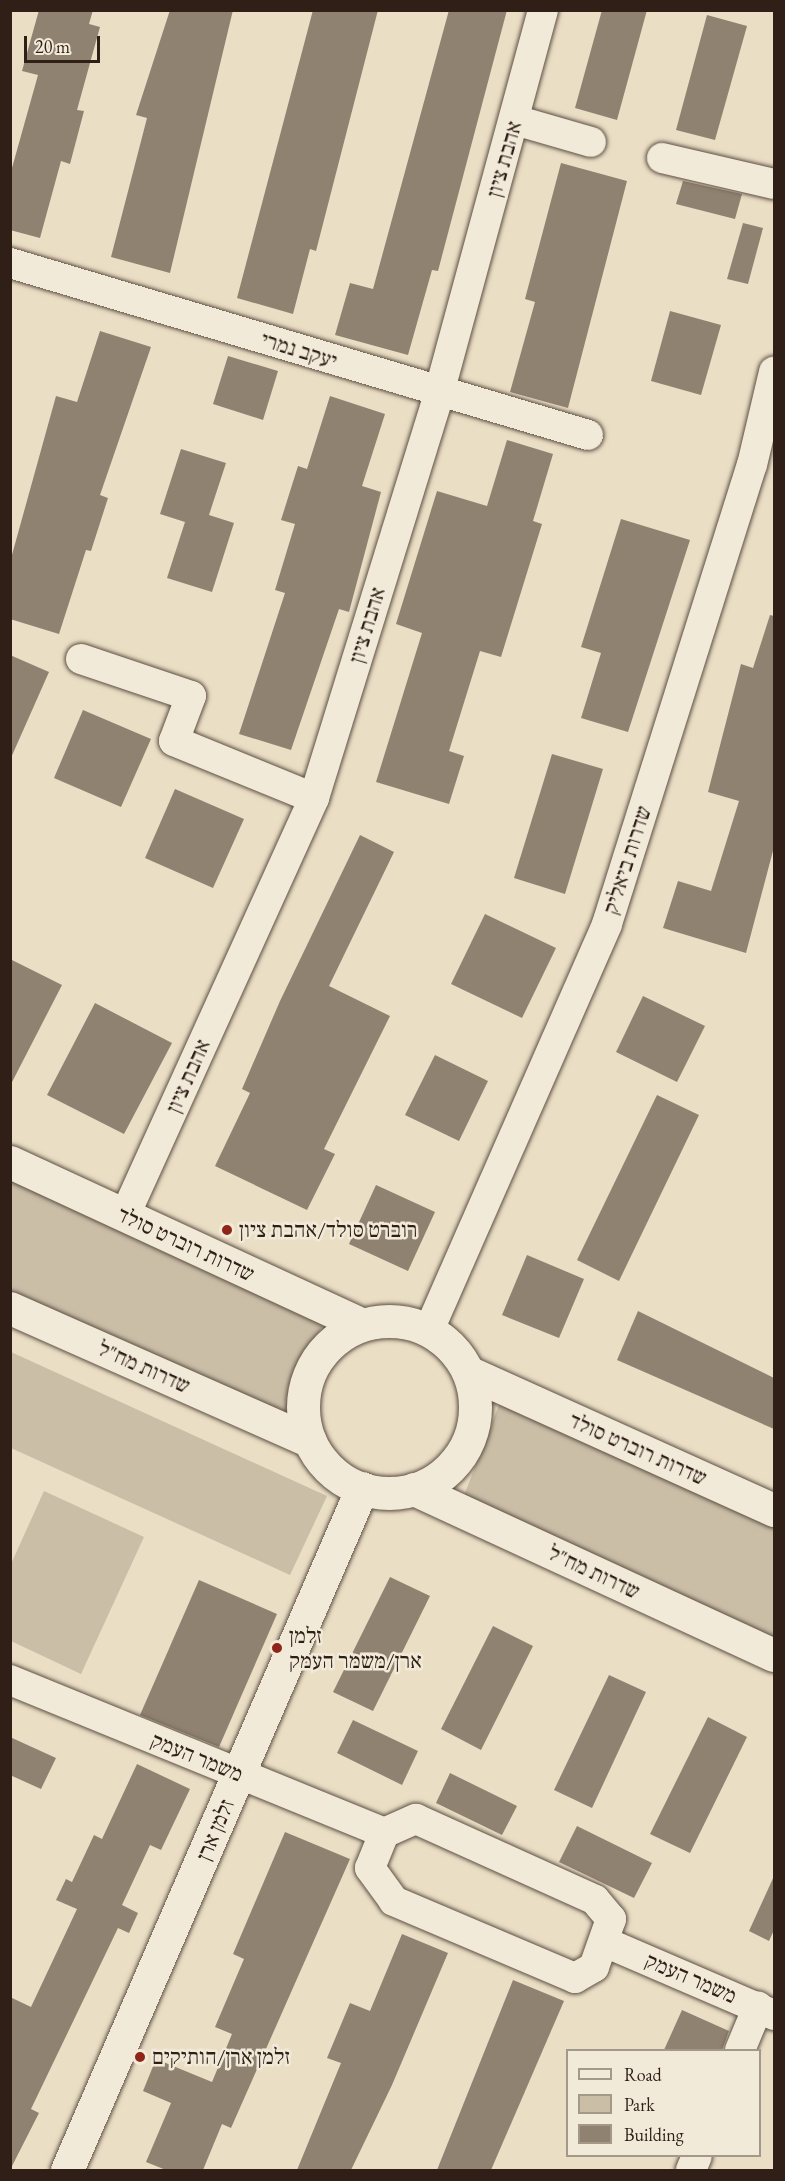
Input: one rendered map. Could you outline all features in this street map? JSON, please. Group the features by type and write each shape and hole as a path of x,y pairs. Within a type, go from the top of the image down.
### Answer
{"street":[{"name":"אהבת ציון","path":"125,1215 314,798 439,393 515,120 543,10"},
{"path":"515,120 591,142"},
{"path":"662,158 774,184"},
{"name":"יעקב נמרי","path":"10,263 439,393 588,435"},
{"name":"שדרות ביאליק","path":"429,1330 607,924 763,469 774,372"},
{"path":"81,659 191,696 174,741 314,798"},
{"name":"שדרות רוברט סולד","path":"10,1162 362,1325"},
{"name":"שדרות מח\"ל","path":"10,1308 310,1441"},
{"path":"385,1321 429,1330 452,1348 468,1372 475,1401 472,1429 460,1455 440,1476 414,1489 388,1493 362,1488 328,1467 310,1441 303,1414 313,1368 337,1338 362,1325 385,1321"},
{"name":"שדרות רוברט סולד","path":"468,1372 774,1510"},
{"name":"זלמן ארן","path":"67,2170 362,1488"},
{"name":"שדרות מח\"ל","path":"414,1489 774,1655"},
{"name":"משמר העמק","path":"10,1680 384,1833"},
{"path":"416,1819 595,1900 611,1919 607,1943 594,1967 575,1978 394,1901 370,1868 384,1833 416,1819"},
{"name":"משמר העמק","path":"607,1943 766,2011"},
{"path":"741,2049 766,2011"}],"green space":[{"path":"11,1165 325,1318 279,1426 11,1304"},
{"path":"11,1352 327,1496 290,1575 11,1448"},
{"path":"502,1397 774,1520 774,1651 458,1511"},
{"path":"44,1491 144,1537 81,1674 11,1641 11,1564"}],"building":[{"path":"39,10 93,10 89,24 100,27 77,110 84,111 70,164 61,161 40,238 10,230 10,175 38,75 22,71"},
{"path":"170,10 233,10 170,273 111,257 147,118 136,115"},
{"path":"313,10 378,10 316,251 310,249 293,314 237,298"},
{"path":"449,10 507,10 438,271 432,270 408,355 335,335 350,283 373,289"},
{"path":"602,10 647,10 617,120 575,108"},
{"path":"707,15 747,26 715,140 676,130"},
{"path":"561,163 627,181 568,408 510,392 535,302 525,299"},
{"path":"683,181 742,194 735,219 676,204"},
{"path":"743,223 763,228 748,284 727,279"},
{"path":"670,311 721,325 701,395 651,381"},
{"path":"100,331 151,347 100,495 108,498 91,551 86,550 59,634 10,619 10,562 56,396 77,402"},
{"path":"228,356 278,371 263,420 213,404"},
{"path":"330,396 385,414 362,486 381,492 349,612 339,609 291,750 239,734 285,593 275,590 295,524 281,520 298,466 307,469"},
{"path":"507,440 553,454 533,521 542,524 501,657 480,651 449,751 464,756 449,804 376,782 422,633 396,624 437,491 487,506"},
{"path":"181,449 226,463 209,515 234,523 212,592 167,578 185,522 160,514"},
{"path":"621,519 690,540 628,732 581,718 601,653 581,647"},
{"path":"770,615 774,616 774,847 746,953 663,928 678,881 711,891 739,801 708,792 741,664 753,668"},
{"path":"10,655 49,672 10,760"},
{"path":"83,710 151,739 121,807 54,778"},
{"path":"552,754 603,769 565,894 514,878"},
{"path":"175,789 244,819 213,888 145,858"},
{"path":"360,835 394,852 329,986 390,1016 324,1149 335,1154 307,1210 215,1166 250,1093 242,1089 280,1001"},
{"path":"485,914 556,948 522,1018 451,984"},
{"path":"10,959 62,985 10,1086"},
{"path":"643,996 705,1026 677,1082 616,1052"},
{"path":"95,1003 172,1043 124,1134 47,1095"},
{"path":"435,1055 488,1081 459,1141 405,1115"},
{"path":"657,1095 699,1115 619,1281 577,1260"},
{"path":"376,1185 435,1212 408,1271 349,1244"},
{"path":"527,1255 584,1279 559,1338 502,1315"},
{"path":"638,1311 774,1378 774,1429 617,1360"},
{"path":"390,1577 430,1596 373,1711 333,1692"},
{"path":"199,1580 277,1614 219,1747 140,1715"},
{"path":"493,1626 533,1646 481,1750 441,1729"},
{"path":"609,1675 646,1692 592,1808 554,1790"},
{"path":"708,1717 747,1737 690,1853 650,1834"},
{"path":"353,1720 418,1751 402,1785 337,1753"},
{"path":"10,1737 56,1758 41,1789 10,1775"},
{"path":"137,1764 190,1789 161,1850 150,1845 122,1905 138,1913 129,1933 118,1928 31,2109 39,2113 10,2170 10,1997 31,2007 77,1909 56,1900 66,1879 72,1882 94,1835 102,1839"},
{"path":"450,1773 517,1806 502,1835 436,1803"},
{"path":"577,1826 652,1863 634,1898 559,1862"},
{"path":"285,1832 350,1859 231,2128 222,2124 203,2170 166,2170 146,2162 171,2103 143,2091 156,2059 212,2082 232,2034 215,2027 244,1959 233,1954"},
{"path":"774,1876 774,1930 769,1941 749,1931"},
{"path":"402,1934 448,1953 392,2085 351,2170 297,2170 341,2063 327,2058 350,2003 370,2011"},
{"path":"513,1980 564,2001 491,2170 437,2170"},
{"path":"682,2010 729,2031 722,2049 664,2049"}],"place":[{"name":"רוברט סולד/אהבת ציון","path":"227,1230"},
{"name":"זלמן ארן/משמר העמק","path":"277,1648"},
{"name":"זלמן ארן/הותיקים","path":"140,2057"}]}
